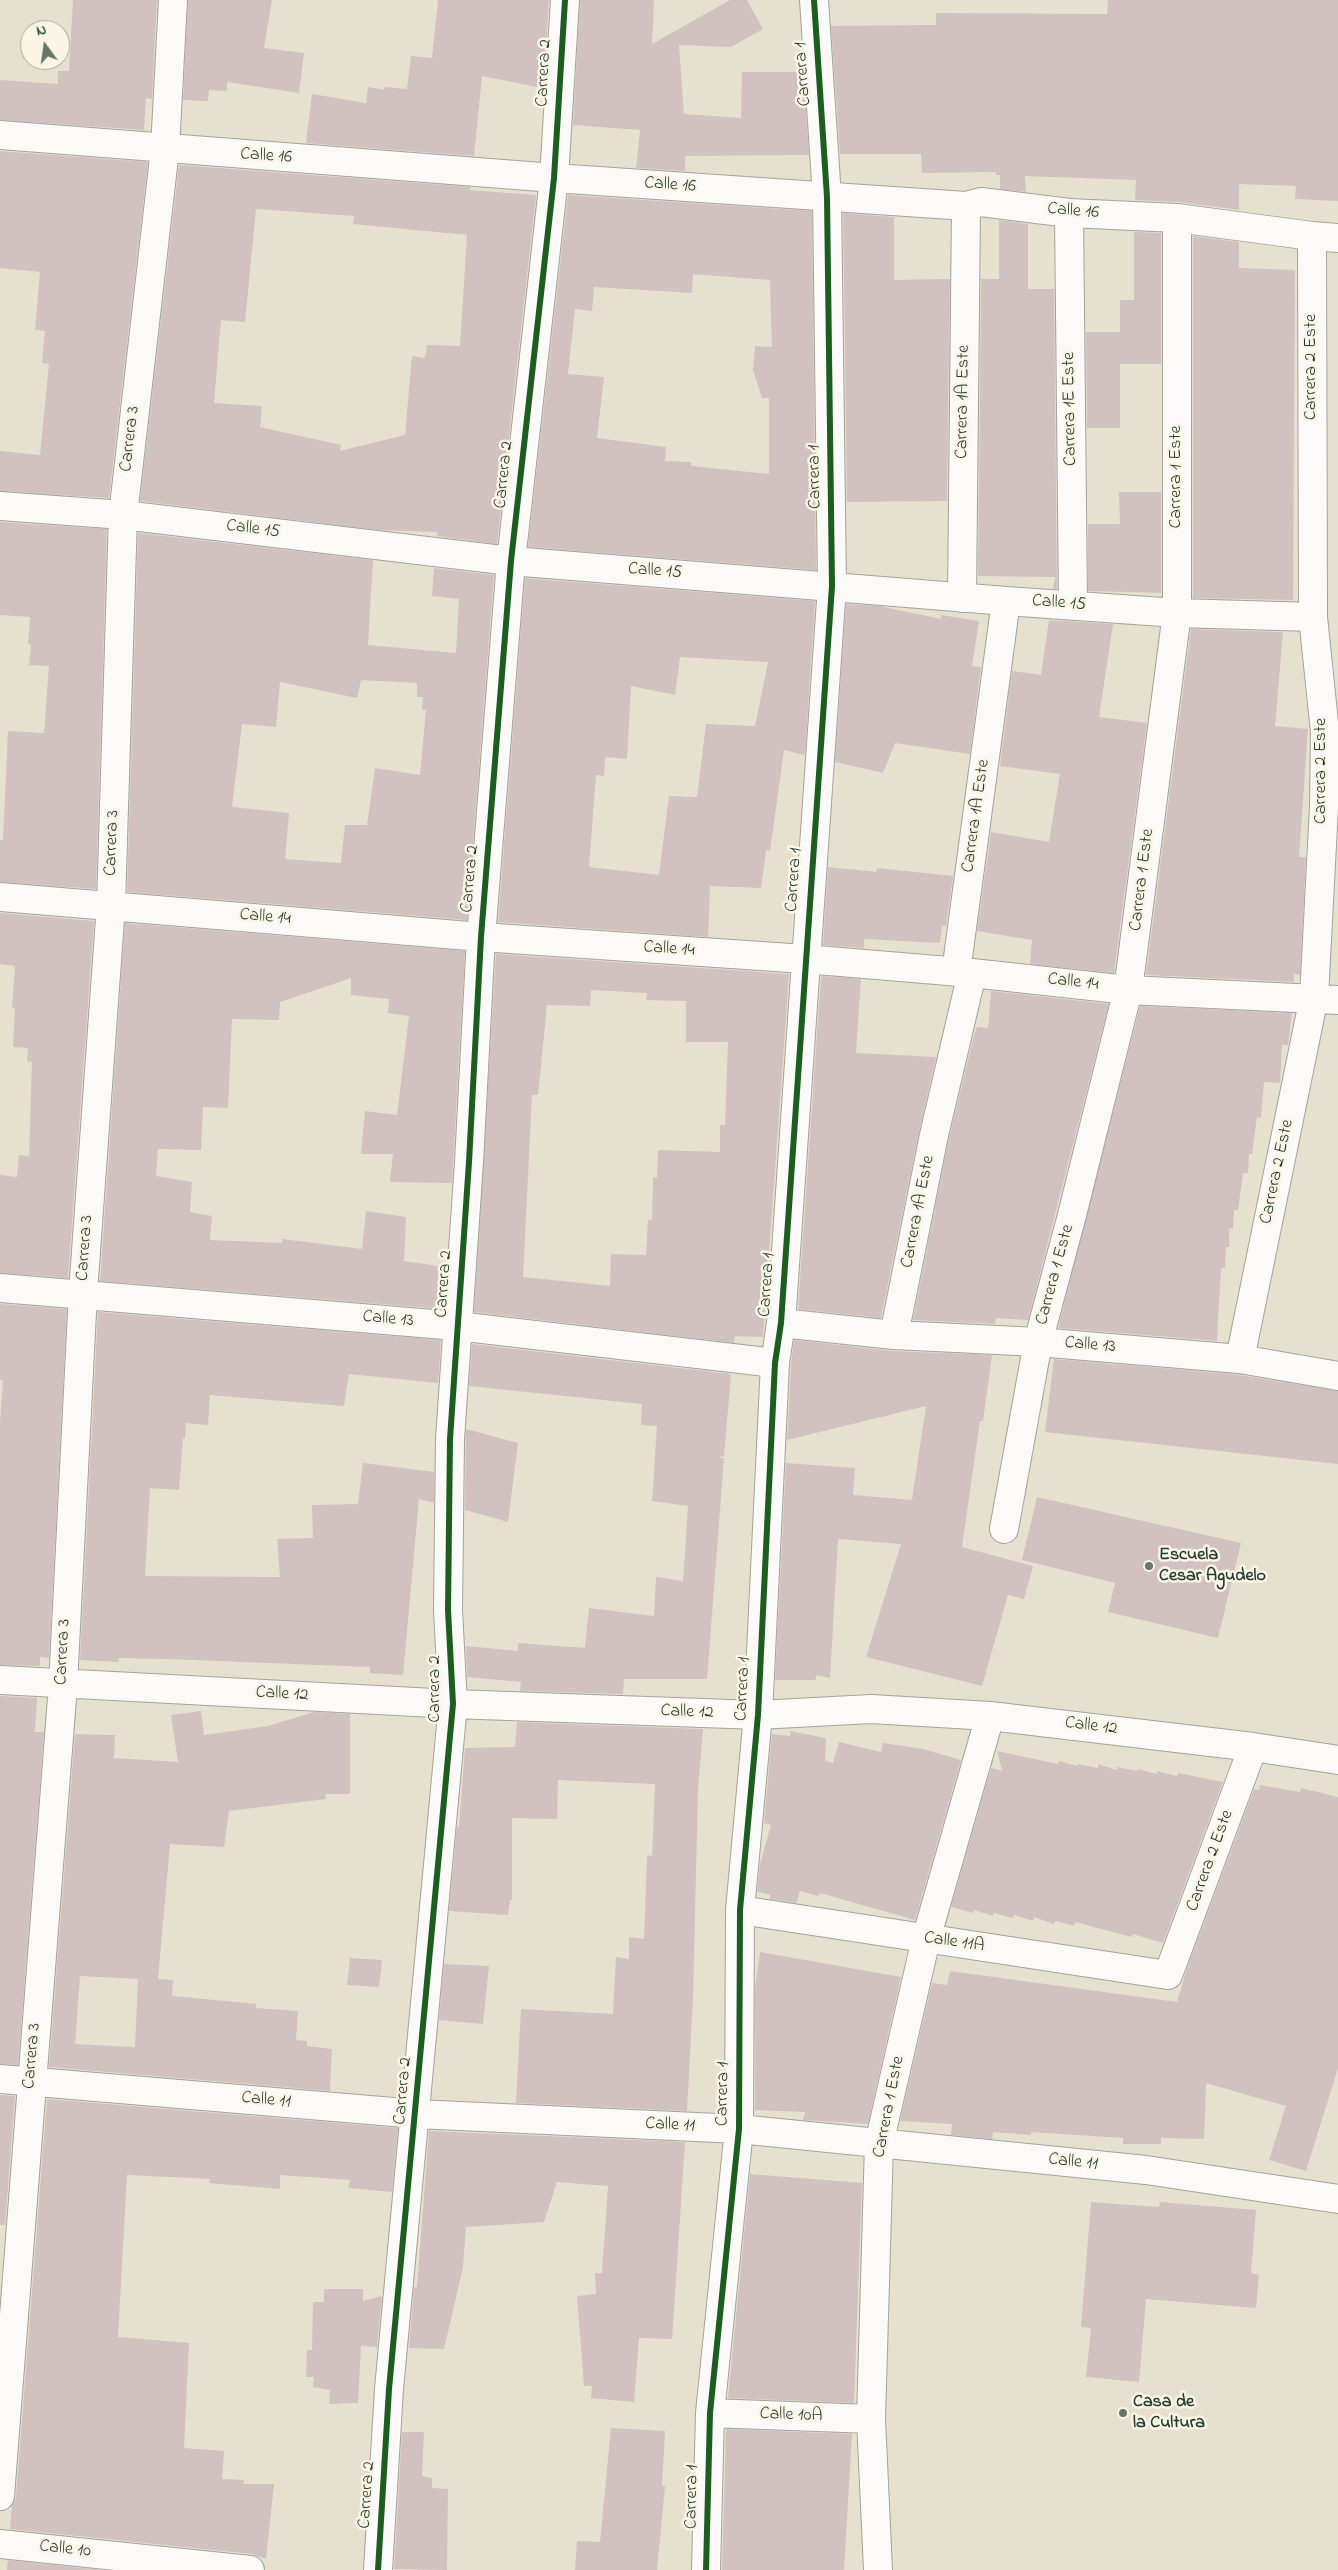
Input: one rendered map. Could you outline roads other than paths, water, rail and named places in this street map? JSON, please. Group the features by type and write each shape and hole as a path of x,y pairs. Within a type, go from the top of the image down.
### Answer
{"street":[{"name":"Carrera 3","path":"0,2496 62,1685 83,1294 111,905 123,515 165,149 173,0"},
{"name":"Carrera 2","path":"378,2570 389,2389 417,2114 454,1704 448,1610 450,1449 469,1162 481,937 511,561 554,178 564,0"},
{"name":"Carrera 1","path":"706,2570 710,2413 739,2129 740,1910 758,1715 775,1362 781,1323 832,586 827,197 814,0"},
{"name":"Calle 16","path":"0,135 165,149 827,197 966,206 981,202 1069,213 1177,218 1325,237"},
{"name":"Carrera 1A Este","path":"962,598 966,206"},
{"name":"Carrera 1E Este","path":"1069,213 1073,605"},
{"name":"Carrera 1 Este","path":"1004,1529 1038,1342 1128,990 1177,613 1177,218"},
{"name":"Carrera 2 Este","path":"1240,1359 1326,998 1325,732 1313,617 1325,237"},
{"name":"Calle 15","path":"0,506 123,515 511,561 962,598 1177,613 1313,617"},
{"name":"Carrera 1A Este","path":"894,1335 964,972 1006,601"},
{"name":"Calle 14","path":"0,897 481,937 964,972 1128,990 1326,998"},
{"name":"Calle 13","path":"0,1288 457,1326 775,1362"},
{"name":"Calle 13","path":"781,1323 894,1335 1038,1342 1240,1359 1338,1376"},
{"name":"Calle 12","path":"0,1680 62,1685 454,1704 758,1715 872,1709 990,1716 1253,1747 1338,1760"},
{"name":"Carrera 1 Este","path":"878,2570 872,2419 879,2144 926,1939 990,1716"},
{"name":"Carrera 2 Este","path":"1168,1975 1253,1747"},
{"name":"Calle 11A","path":"740,1910 1168,1975"},
{"name":"Calle 11","path":"0,2079 417,2114 739,2129 1146,2170 1338,2199"},
{"name":"Calle 10A","path":"710,2413 872,2419"},
{"name":"Calle 10","path":"0,2544 250,2570"}],"place":[{"name":"Escuela Cesar Agudelo","path":"1149,1566"},
{"name":"Casa de la Cultura","path":"1123,2413"}]}
